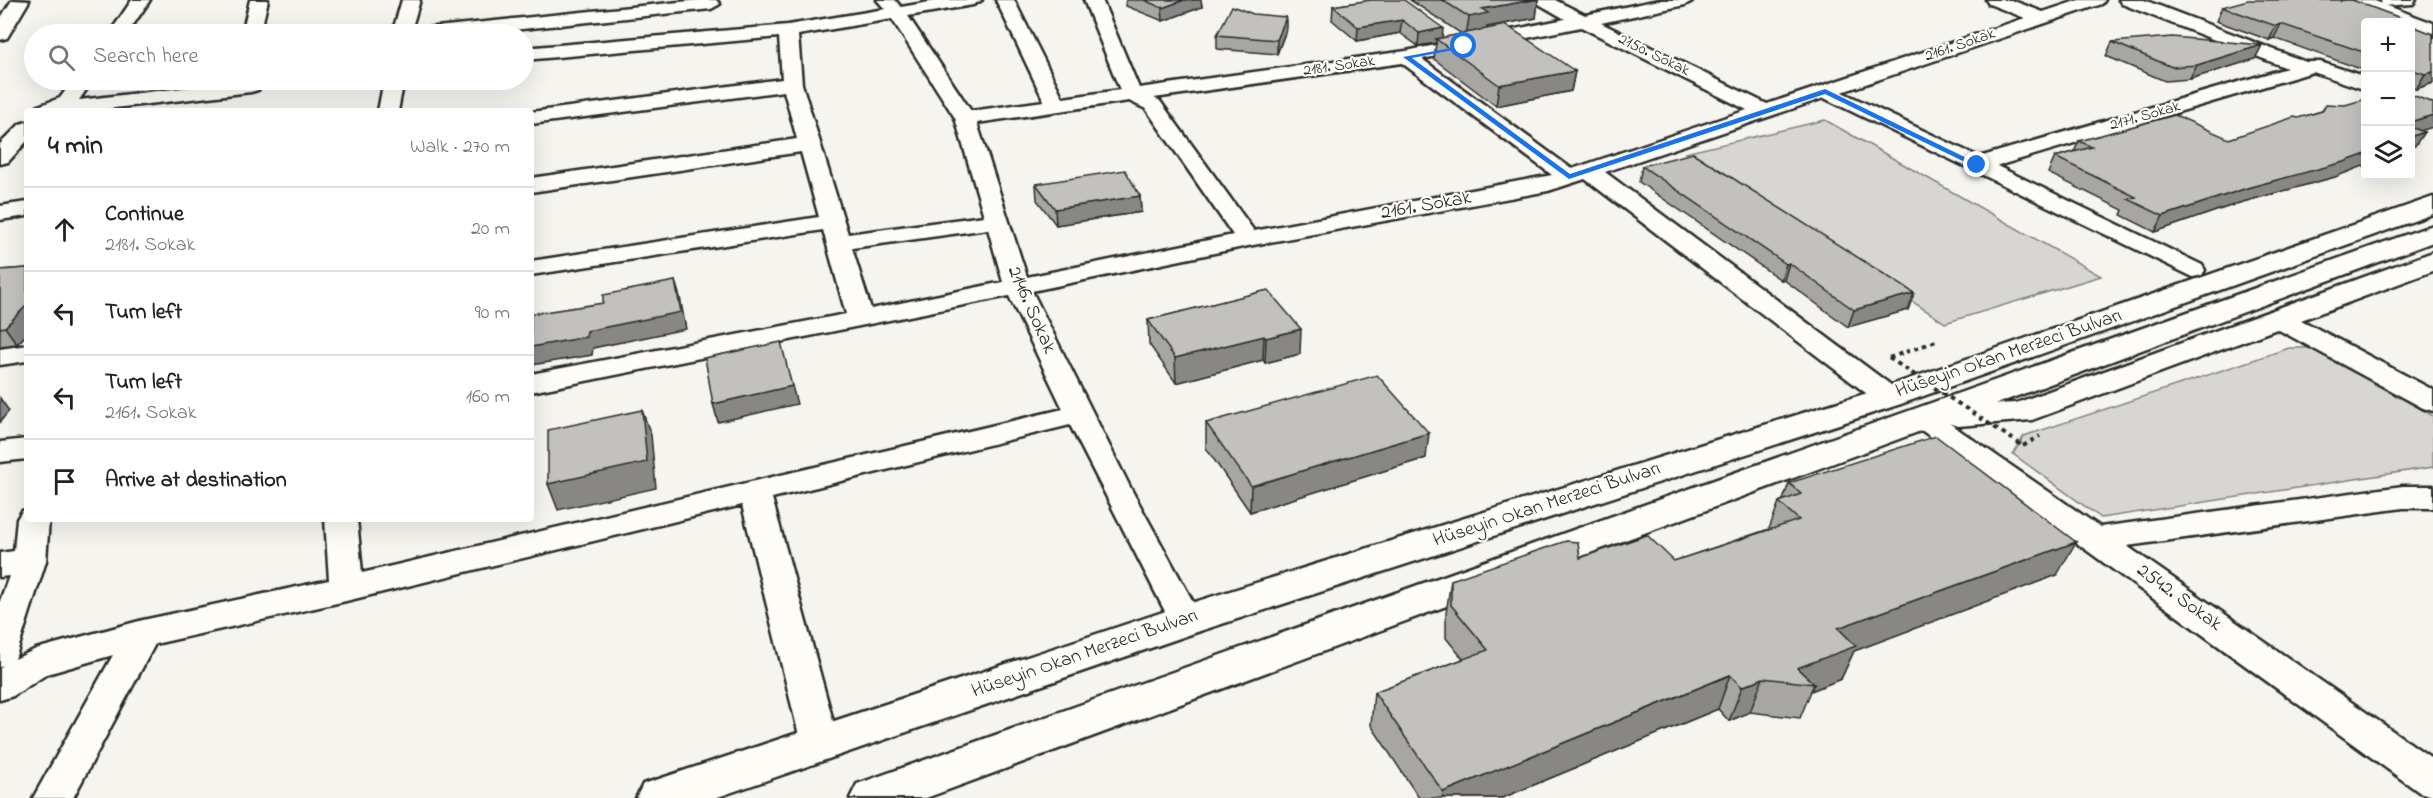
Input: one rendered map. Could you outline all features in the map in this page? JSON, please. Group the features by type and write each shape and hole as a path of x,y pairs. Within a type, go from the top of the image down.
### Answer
{"main road":[{"path":"2353,0 2433,30"},
{"path":"2392,1 2433,20"},
{"path":"1889,396 1922,363 2433,188"},
{"name":"Hüseyin Okan Merzeci Bulvarı","path":"659,798 1186,620 1889,396 2433,205"},
{"name":"Hüseyin Okan Merzeci Bulvarı","path":"873,798 2433,233"},
{"path":"1923,417 2020,413 2433,261"}],"street":[{"path":"125,24 141,0"},
{"path":"253,24 259,0"},
{"path":"1005,0 1057,106"},
{"path":"1093,0 1132,95 1153,105 1248,239"},
{"name":"2150. Sokak","path":"1541,0 1765,111"},
{"name":"2181. Sokak","path":"965,118 1406,57 1685,0"},
{"path":"1995,0 2042,18"},
{"name":"2161. Sokak","path":"534,382 1017,288 1248,239 1548,184 2096,0"},
{"path":"2128,0 2309,67 2361,83"},
{"path":"0,6 23,1"},
{"path":"0,34 23,1"},
{"path":"406,24 416,1"},
{"path":"534,53 718,35 788,31 891,6 965,1"},
{"path":"515,24 710,2 718,35"},
{"name":"2146. Sokak","path":"891,6 965,118 1017,288 1079,414 1186,620"},
{"path":"788,31 792,84 861,319"},
{"path":"1445,33 1464,46"},
{"path":"1406,57 1579,174 1889,396"},
{"name":"2171. Sokak","path":"1977,165 2309,67"},
{"path":"534,118 792,84"},
{"path":"50,108 67,102 76,90"},
{"path":"60,108 200,90"},
{"path":"233,108 248,90"},
{"path":"389,108 392,90"},
{"path":"1825,91 2193,270"},
{"path":"0,157 24,131"},
{"path":"534,185 808,144"},
{"path":"0,157 24,155"},
{"path":"0,213 24,209"},
{"path":"534,268 836,232 996,221"},
{"path":"2277,318 2433,402"},
{"path":"0,357 24,353"},
{"path":"0,686 36,663 143,633 346,589 1079,414"},
{"name":"2542. Sokak","path":"1923,417 2433,780"},
{"path":"0,452 24,449"},
{"path":"754,490 820,743"},
{"path":"2096,539 2418,497 2433,515"},
{"path":"0,653 15,563 32,522"},
{"path":"340,522 346,589"},
{"path":"53,798 143,633"}],"path":[{"path":"1939,340 1889,358 2023,446"}],"shaded area":[{"path":"1825,120 2101,276 1945,323 1685,153"},
{"path":"2289,348 2317,348 2433,416 2433,467 2101,518 2013,454 2024,436"}],"building":[{"path":"1144,0 1184,0 1162,8"},
{"path":"1371,0 1404,0 1443,28 1419,33 1402,20 1358,27 1333,6"},
{"path":"1442,0 1533,0 1482,9 1488,13 1469,17"},
{"path":"2248,0 2352,0 2401,18 2361,18 2361,51 2222,7"},
{"path":"1232,6 1253,14 1286,17 1277,40 1217,35"},
{"path":"1506,25 1575,71 1499,85 1436,39"},
{"path":"2415,27 2433,34 2433,72 2425,74 2415,71"},
{"path":"2172,37 2262,45 2197,65 2172,67 2112,42"},
{"path":"2415,96 2433,103 2433,115 2415,120"},
{"path":"2361,100 2361,156 2247,188 2163,216 2128,199 2136,197 2055,157 2092,147 2079,141 2175,115 2229,139 2294,117 2298,118 2322,111 2326,104 2345,105"},
{"path":"2415,129 2424,132 2415,135"},
{"path":"1693,153 1914,293 1854,310 1789,263 1786,264 1642,166"},
{"path":"1125,170 1140,196 1055,209 1036,184"},
{"path":"24,268 24,308 5,327 0,328 0,270"},
{"path":"675,281 681,312 587,331 586,337 534,346 534,314 603,303 603,295"},
{"path":"1268,290 1301,329 1175,358 1148,320"},
{"path":"781,342 792,386 713,404 705,358"},
{"path":"1377,375 1429,433 1251,486 1206,423"},
{"path":"642,410 647,462 548,484 548,430"},
{"path":"1936,436 2076,542 1838,628 1856,646 1797,668 1814,684 1763,678 1742,687 1730,675 1443,792 1374,692 1488,650 1451,605 1451,580 1566,541 1578,542 1580,558 1647,535 1674,561 1799,520 1779,502 1801,494 1789,483"}],"route":[{"path":"1464,46 1406,57 1569,177 1825,91 1977,165"}]}
